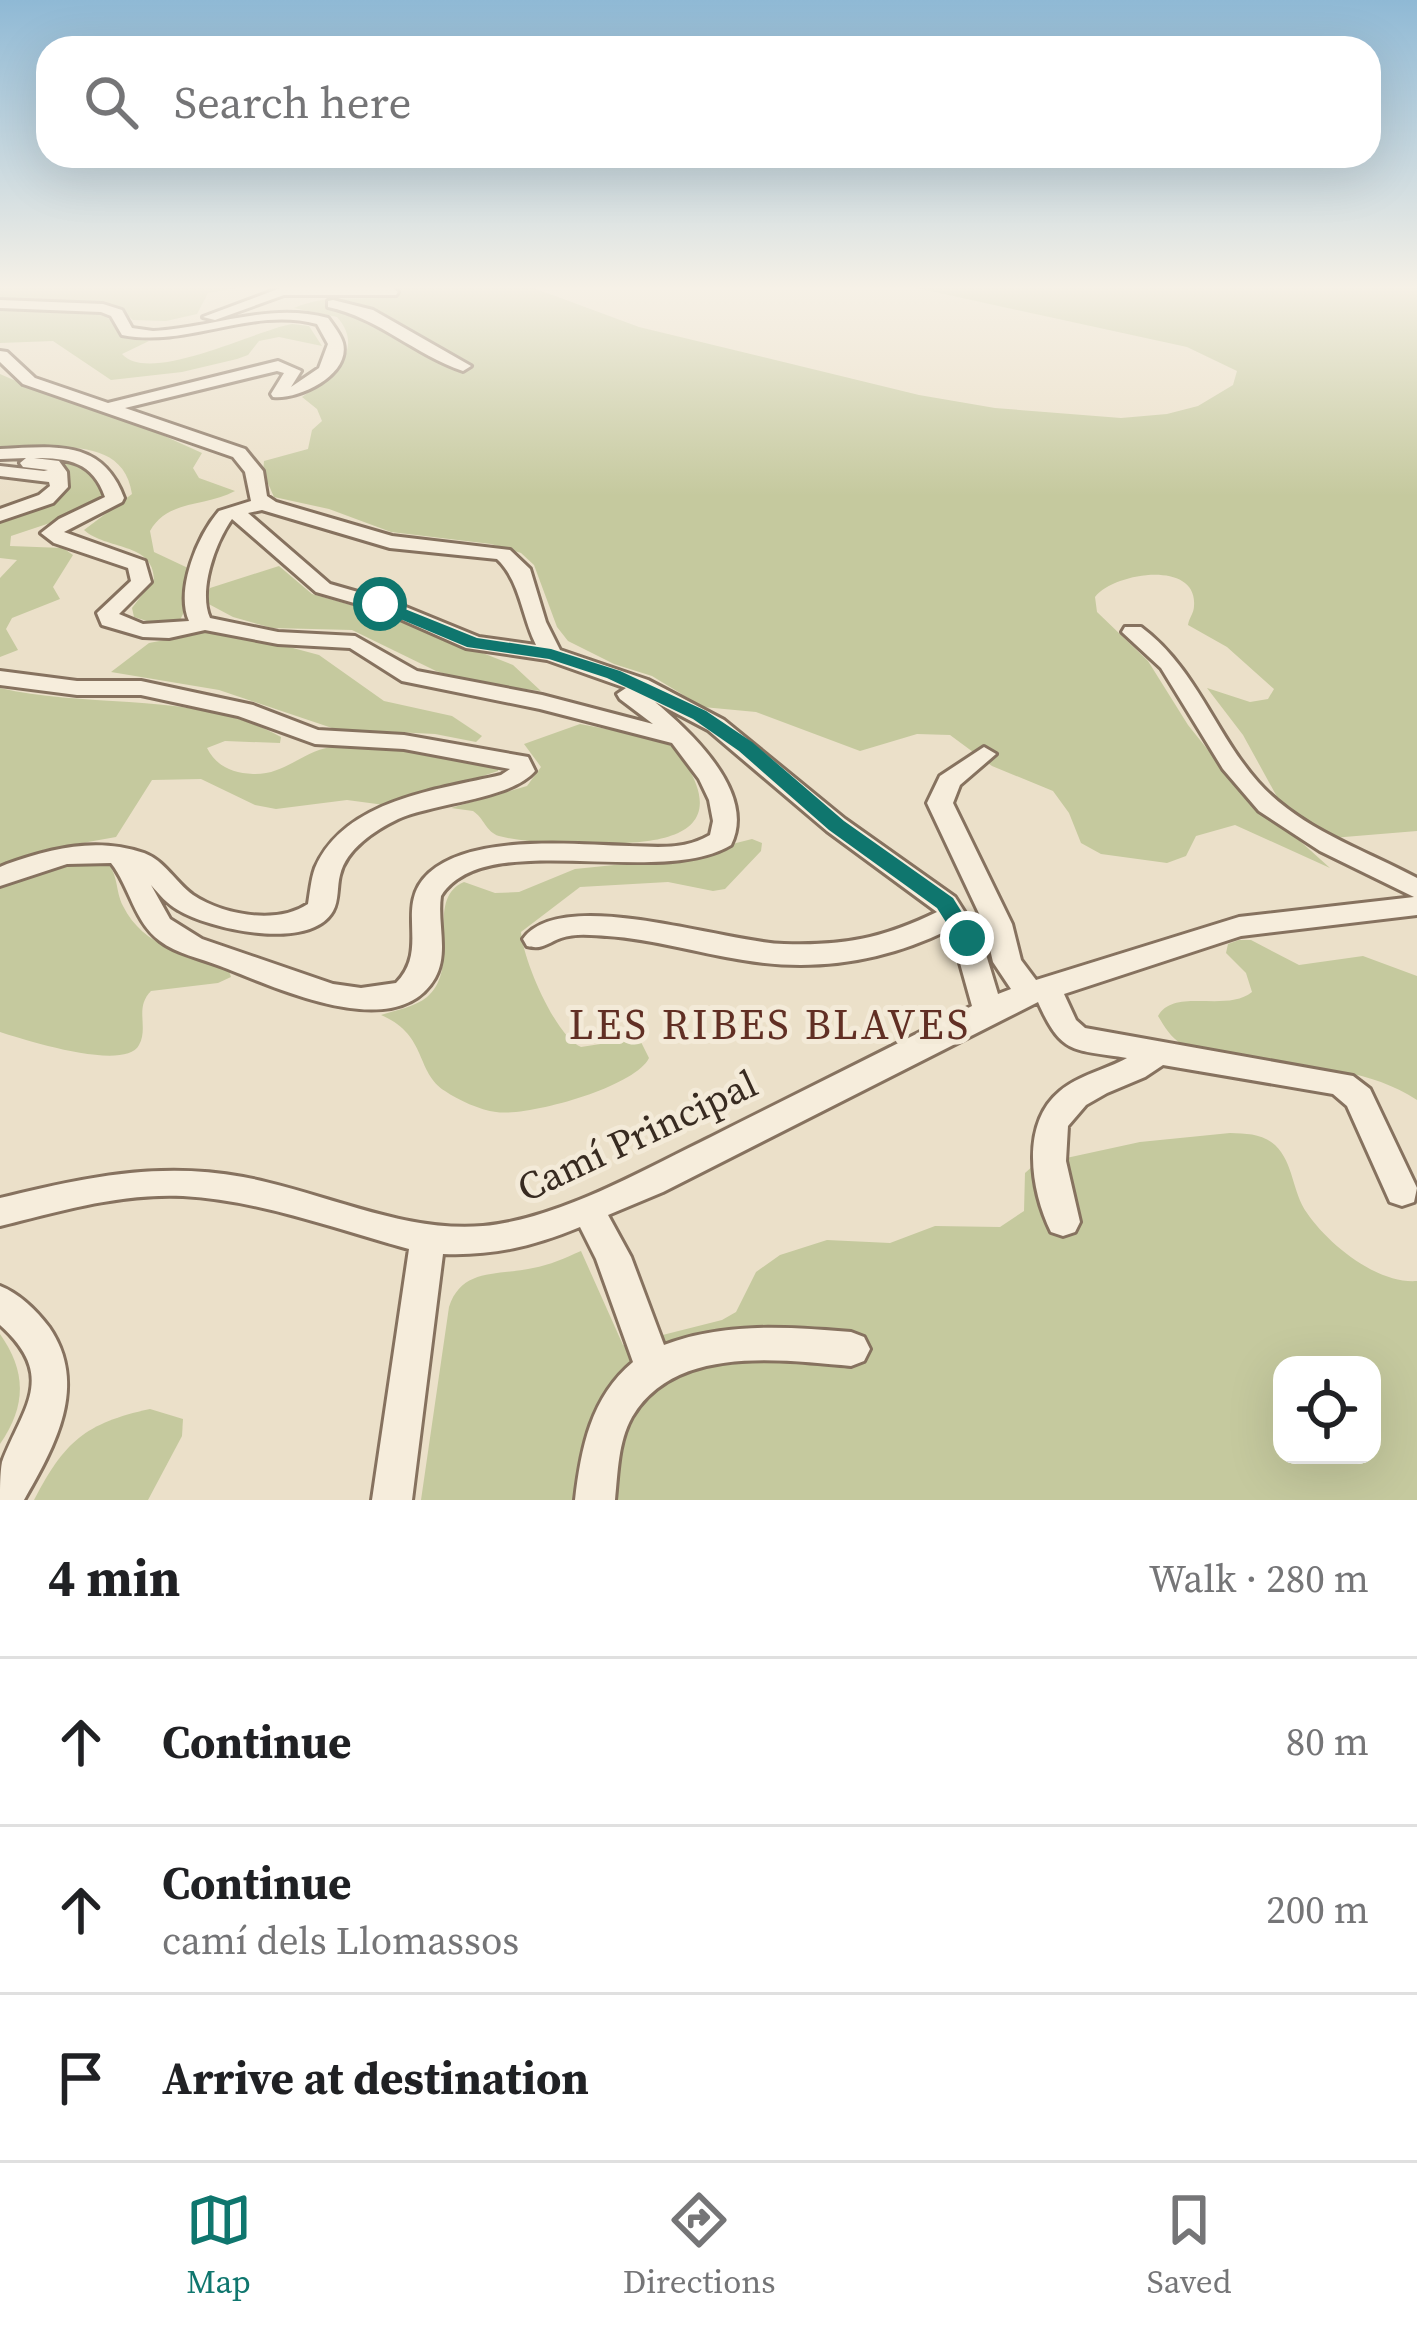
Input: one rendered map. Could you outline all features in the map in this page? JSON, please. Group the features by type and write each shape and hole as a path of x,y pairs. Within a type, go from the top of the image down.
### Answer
{"street":[{"path":"112,407 278,366 293,371 279,394 294,394 336,356"},
{"path":"439,356 463,366"},
{"path":"4,362 29,381 238,452 254,471 256,495 264,504 390,542 502,554 520,569 535,622 557,657 646,704 680,738 721,796 727,829 718,843 679,855 513,856 455,868 437,880 427,896 427,961 422,975 390,998 364,1000 325,992 176,938 156,920 142,885 119,856"},
{"path":"0,457 85,456 113,487 116,495 110,505 51,531 62,540 118,553 138,565 141,582 110,610 109,621 172,631 203,623 278,638 355,642 410,676 542,702 680,738"},
{"path":"0,457 53,465 58,487 51,496 0,515"},
{"path":"0,471 46,477 57,473"},
{"path":"203,623 194,612 200,577 219,524 234,512 264,504"},
{"path":"234,512 323,588 389,607 474,643 557,657 640,685 716,725 836,825 956,915 988,1010"},
{"path":"1133,632 1160,651 1237,770 1272,810 1314,837 1417,889"},
{"path":"0,679 77,688 141,688 245,710 315,736 486,753 523,766 518,777 404,809 373,823 334,857 321,909 302,921 268,924 204,911 181,900 145,864 119,856 64,855 0,877"},
{"path":"984,754 949,781 940,803 998,924 1007,962 1050,986 1064,1027 1076,1038 1342,1084 1359,1098 1402,1192"},
{"name":"Camí Principal","path":"0,1212 124,1183 200,1183 428,1239 505,1238 589,1211 988,1010 1050,986 1252,924 1417,906"},
{"path":"537,938 560,928 626,928 766,953 852,952 910,940 956,915"},
{"path":"1063,1222 1048,1141 1058,1111 1072,1096 1138,1068 1155,1054"},
{"path":"589,1211 613,1257 654,1367"},
{"path":"392,1500 428,1239"},
{"path":"0,1303 40,1343 53,1382 47,1415 2,1500"},
{"path":"595,1500 610,1412 628,1388 654,1367 735,1345 851,1349"}],"green space":[{"path":"75,356 126,356 155,363 193,356 245,356 182,372 111,380"},
{"path":"344,356 758,356 919,395 995,408 1121,418 1198,406 1233,385 1237,371 1206,356 1417,356 1417,831 1332,838 1281,804 1243,735 1207,688 1250,702 1268,699 1274,689 1227,647 1188,625 1194,609 1192,591 1170,576 1119,581 1095,597 1097,612 1148,661 1188,725 1232,780 1330,868 1235,825 1196,836 1186,856 1167,863 1101,854 1081,843 1069,813 1053,791 992,766 950,735 917,734 860,751 756,712 703,707 652,676 568,641 557,627 534,565 521,553 491,544 391,532 329,509 274,497 263,472 264,461 308,449 312,430 322,421 317,409 302,397"},
{"path":"0,374 50,396 100,407 202,453 193,468 199,478 235,491 177,508 150,531 154,552 188,568 190,600 180,620 150,622 134,617 132,608 154,579 152,567 137,553 84,530 132,494 126,474 114,461 80,448 0,447"},
{"path":"31,457 77,462 106,496 89,510 11,536 10,546 63,548 73,555 53,587 60,599 12,618 6,629 18,650 0,657 0,578 17,560 0,558 0,520 52,502 68,481 66,471"},
{"path":"279,566 312,594 386,615 513,665 541,691 472,682 436,671 352,630 272,628 233,617 203,601 210,588"},
{"path":"234,632 319,655 384,701 452,716 482,736 476,742 435,734 335,729 219,690 111,672 149,643"},
{"path":"0,688 216,713 281,737 280,743 225,741 207,748 220,764 245,773 274,771 311,753 352,744 458,754 499,764 498,771 392,806 347,800 276,809 255,805 201,779 152,780 116,837 43,850 0,866"},
{"path":"580,724 670,741 691,773 700,798 697,817 685,830 665,838 552,842 499,836 473,811 451,808 527,786 541,767 524,744"},
{"path":"752,839 762,843 761,851 725,889 668,882 580,887 521,932 542,996 571,1040 581,1047 639,1038 649,1058 640,1069 603,1089 531,1110 483,1109 436,1083 407,1033 381,1015 422,1000 437,984 446,903 464,882 495,893 519,892 575,869 673,859"},
{"path":"87,860 106,861 110,866 123,906 142,931 168,948 228,968 231,977 218,983 151,991 143,1004 139,1045 130,1053 74,1052 0,1032 0,885"},
{"path":"1251,940 1299,965 1363,956 1417,976 1417,1100 1358,1075 1237,1060 1174,1038 1158,1016 1166,1008 1188,1001 1229,1001 1252,992 1246,973 1226,953 1228,944"},
{"path":"1230,1133 1254,1135 1275,1145 1290,1169 1302,1205 1327,1237 1370,1269 1417,1281 1417,1500 421,1500 449,1307 455,1294 472,1279 539,1267 581,1251 623,1345 722,1320 736,1312 756,1272 780,1255 827,1240 890,1243 935,1226 1000,1227 1024,1211 1025,1173 1034,1165 1140,1142"},
{"path":"0,1334 15,1361 20,1388 15,1416 0,1444"},
{"path":"150,1409 183,1419 182,1436 148,1500 34,1500 56,1463 79,1438 109,1421"}],"district":[{"name":"LES RIBES BLAVES","path":"770,1024"}],"route":[{"path":"380,604 454,637 516,652 551,654 613,674 700,715 746,746 836,825 945,903 967,938"}]}
